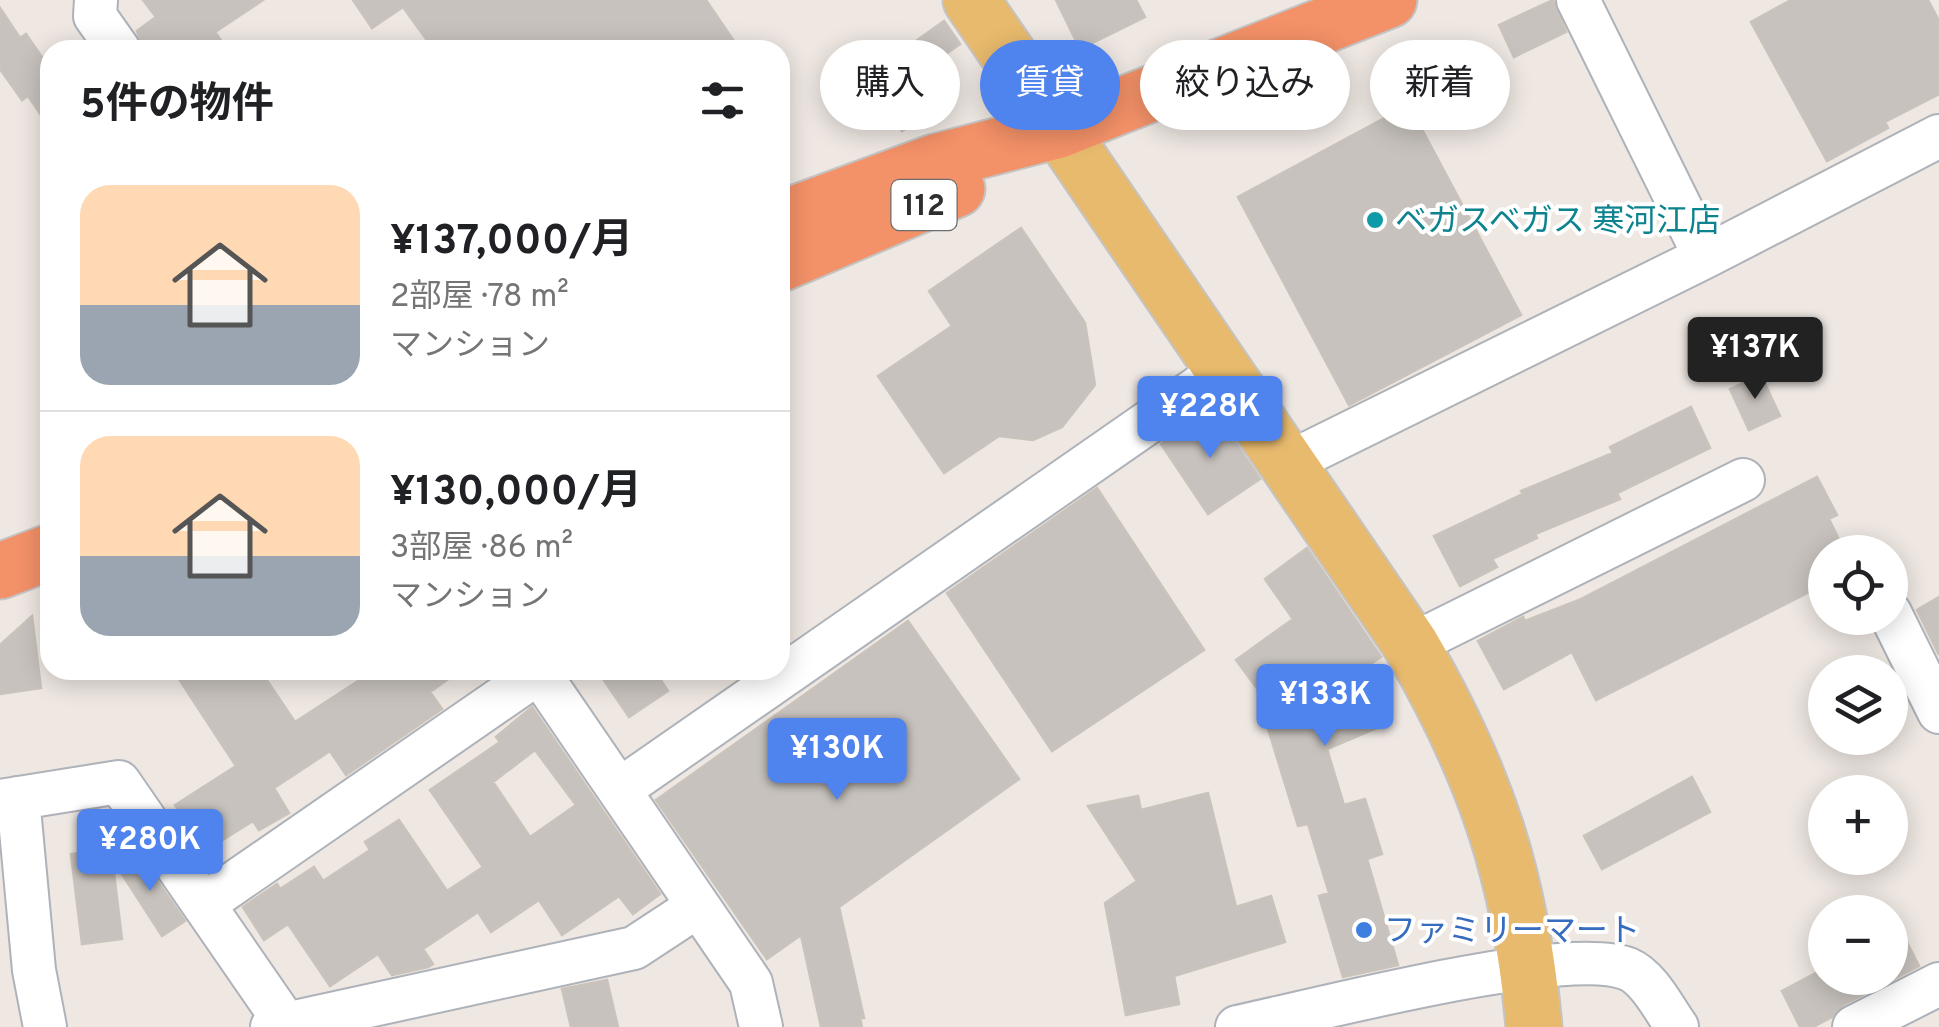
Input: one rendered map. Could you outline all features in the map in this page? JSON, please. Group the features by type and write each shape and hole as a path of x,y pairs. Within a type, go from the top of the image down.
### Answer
{"highway":[{"name":"112","path":"1120,106 1390,0"},
{"name":"112","path":"790,215 934,162 1059,130"},
{"name":"112","path":"790,260 940,198 1059,130"},
{"path":"0,531 40,516"},
{"path":"0,572 40,556"}],"main road":[{"path":"971,0 998,40"},
{"path":"1059,130 1411,645 1477,770 1501,840 1528,967 1534,1027"}],"street":[{"path":"96,0 95,16 112,40"},
{"path":"1578,0 1705,257"},
{"path":"1286,464 1705,257 1939,136"},
{"path":"790,671 1222,370"},
{"path":"1411,645 1744,480"},
{"path":"1901,635 1939,712"},
{"path":"205,903 525,680"},
{"path":"544,680 751,983 761,1027"},
{"path":"619,790 777,680"},
{"path":"44,1027 9,800 118,782 205,903 279,1026 634,948 698,906"},
{"path":"1236,1027 1528,967 1610,965 1632,970 1677,1027"},
{"path":"1854,1027 1939,984"}],"building":[{"path":"143,0 263,0 215,32 221,40 140,40 137,31 156,17"},
{"path":"353,0 706,0 733,40 427,40 403,7 372,28"},
{"path":"1056,0 1136,0 1145,17 1098,40 1076,40"},
{"path":"1553,0 1566,32 1514,57 1510,40 1506,40 1499,25"},
{"path":"1791,0 1928,0 1939,21 1939,94 1885,122 1888,128 1827,161 1751,22"},
{"path":"0,8 20,38 26,34 40,54 40,113 28,96 22,100 0,69"},
{"path":"944,21 957,40 917,40"},
{"path":"1370,126 1370,130 1422,130 1521,315 1349,405 1238,197"},
{"path":"1021,228 1085,323 1095,385 1062,427 1033,440 999,436 944,473 878,376 952,326 929,291"},
{"path":"1761,375 1780,416 1749,430 1730,389"},
{"path":"1691,407 1710,448 1617,493 1620,499 1535,534 1537,538 1492,559 1497,567 1460,586 1434,536 1523,494 1521,491 1613,453 1610,447"},
{"path":"1212,408 1260,479 1208,514 1161,444"},
{"path":"1817,477 1837,515 1829,519 1837,535 1808,535 1808,593 1596,700 1572,652 1504,689 1478,641 1523,617 1525,621 1579,600"},
{"path":"1097,488 1204,650 1052,751 947,593"},
{"path":"1307,548 1381,657 1356,674 1379,727 1327,749 1344,805 1365,799 1382,854 1367,859 1398,965 1343,977 1319,896 1329,893 1308,824 1298,826 1266,722 1279,718 1236,660 1293,619 1265,579"},
{"path":"1939,597 1939,655 1917,610"},
{"path":"32,616 41,688 0,694 0,645"},
{"path":"908,621 1019,779 839,907 864,1018 860,1018 862,1027 821,1027 801,935 767,959 656,800"},
{"path":"180,680 267,680 295,722 360,680 447,680 430,692 442,709 346,775 330,751 274,788 289,813 259,830 253,821 205,851 175,805 236,766"},
{"path":"604,680 661,680 668,691 629,717"},
{"path":"532,707 660,894 633,914 619,896 562,935 539,900 491,932 478,912 423,949 433,964 428,967 392,975 378,954 330,986 288,924 264,940 243,907 277,884 280,889 314,867 323,881 370,850 365,842 399,820 447,891 483,867 430,790 500,742 496,737","holes":["535,750 576,805 530,837 493,782"]},
{"path":"1692,777 1710,812 1602,869 1584,836"},
{"path":"1208,793 1236,907 1271,896 1285,942 1174,976 1179,1004 1126,1015 1105,903 1137,881 1088,806 1138,796 1141,810"},
{"path":"111,849 122,939 82,944 71,854"},
{"path":"137,852 185,921 162,936 116,865"},
{"path":"1908,944 1919,966 1908,972"},
{"path":"1808,977 1808,995 1862,995 1813,1027 1800,1027 1782,991"},
{"path":"607,980 618,1027 571,1027 562,989"}],"place":[{"name":"ベガスベガス 寒河江店","path":"1375,220"},
{"name":"ファミリーマート","path":"1364,930"}]}
